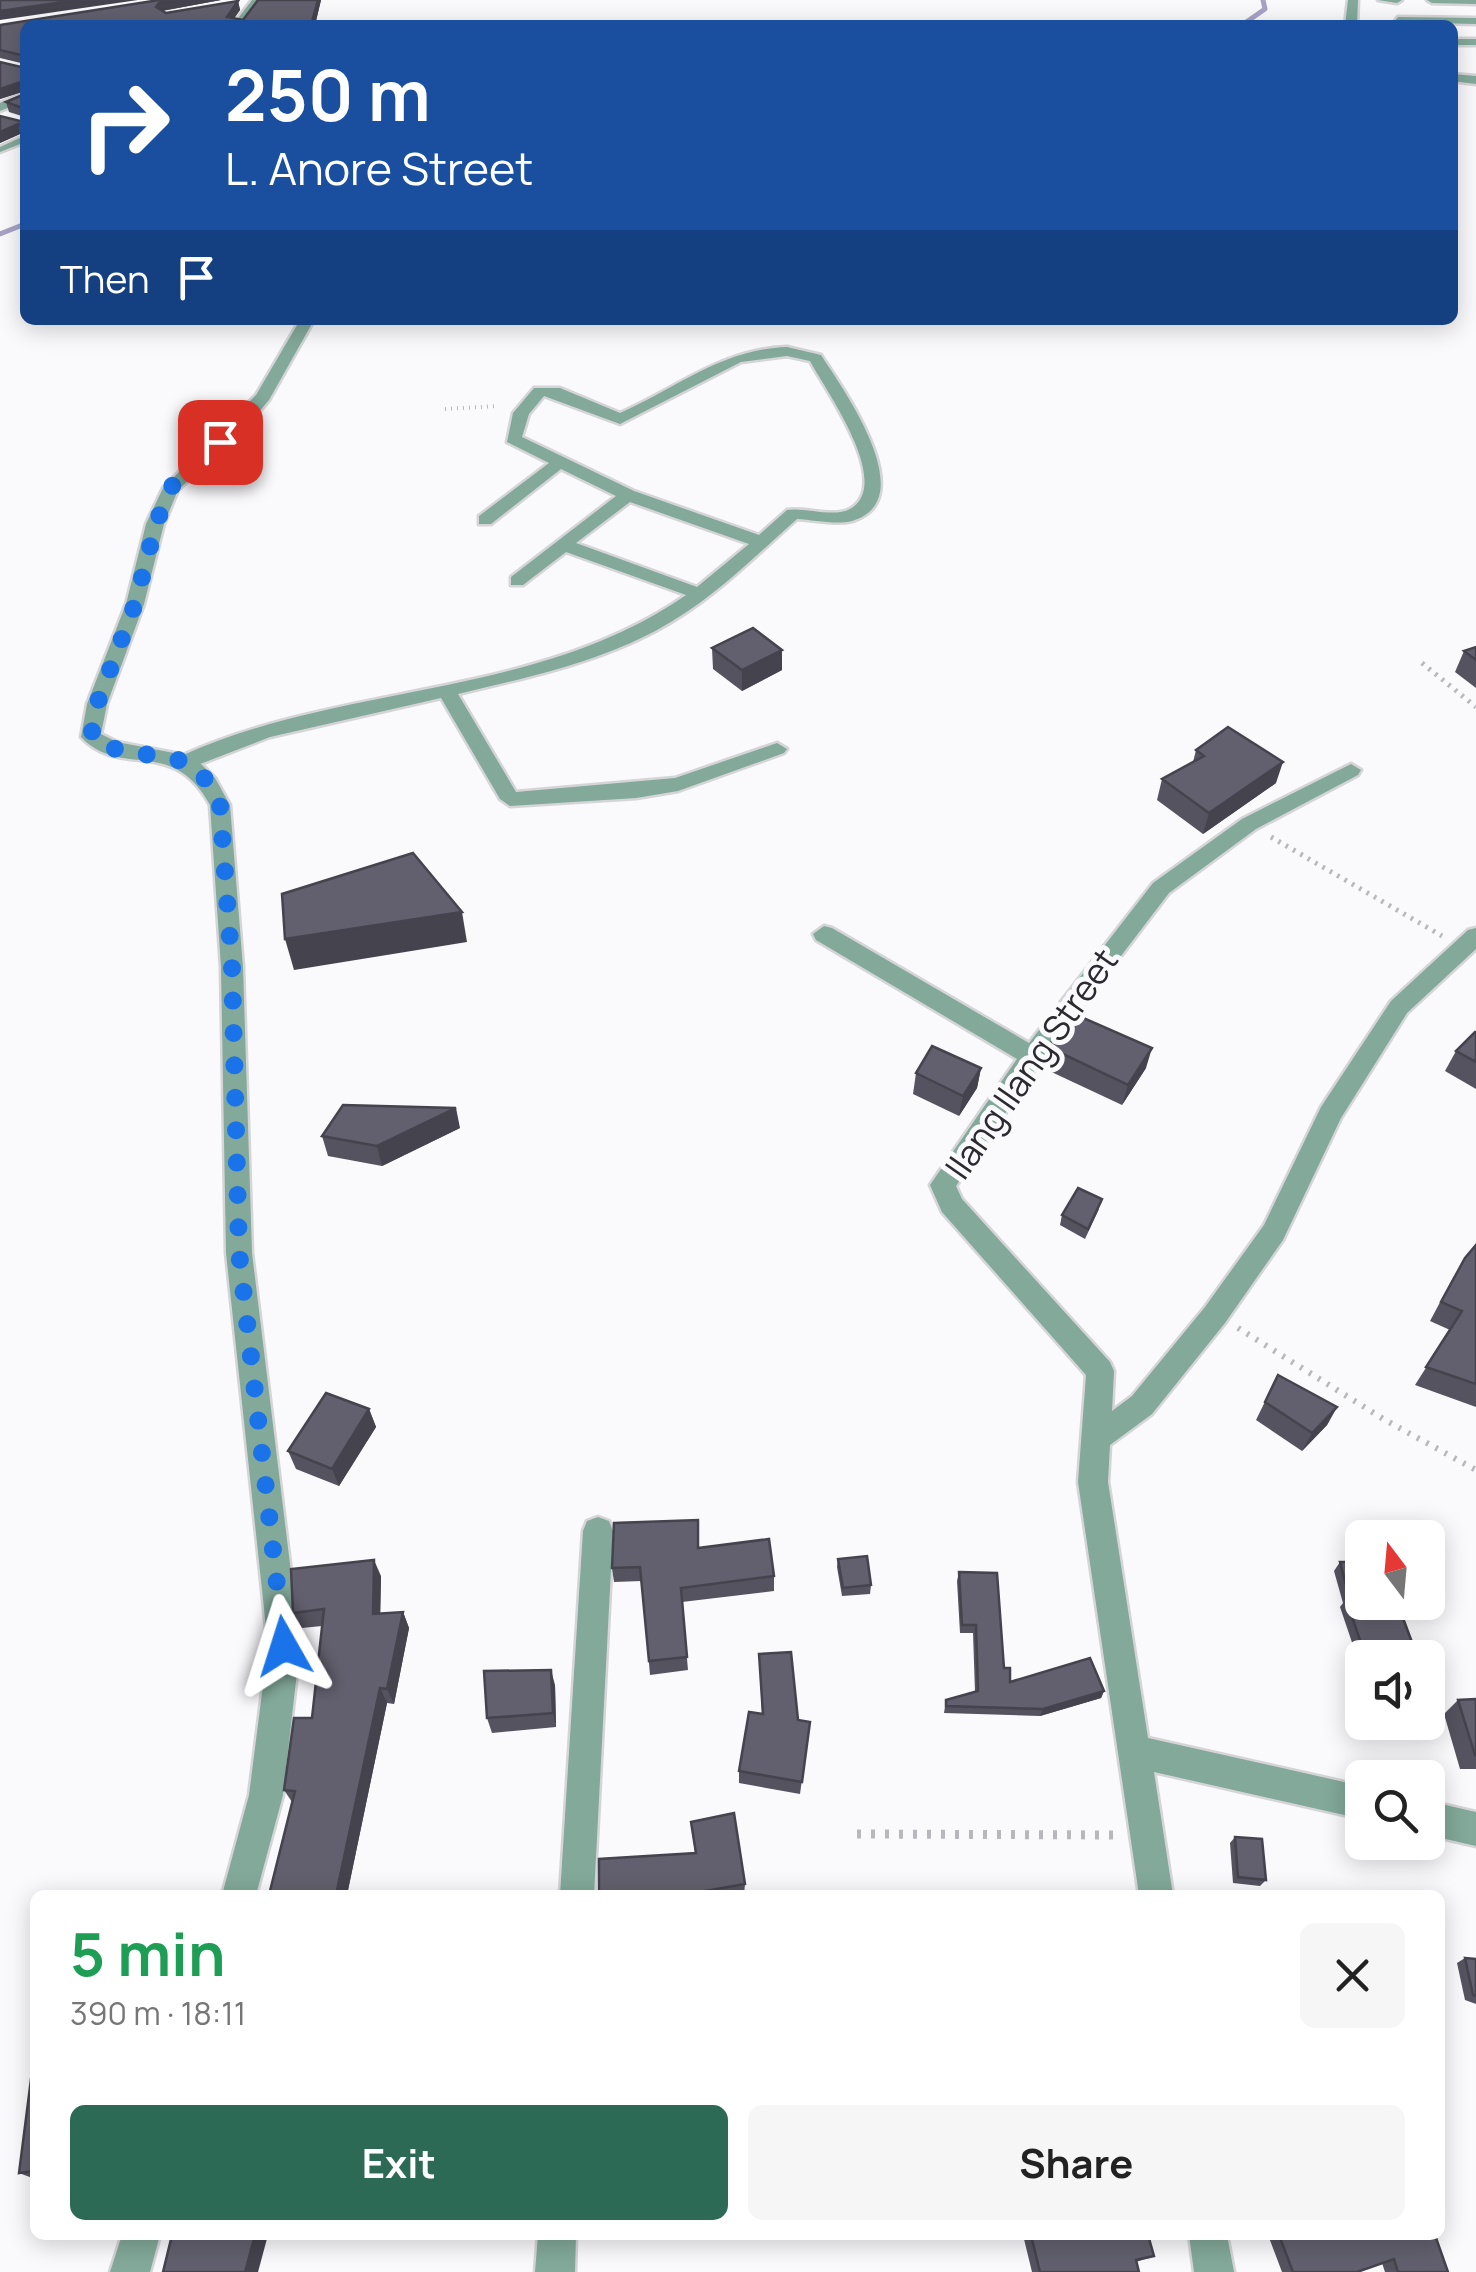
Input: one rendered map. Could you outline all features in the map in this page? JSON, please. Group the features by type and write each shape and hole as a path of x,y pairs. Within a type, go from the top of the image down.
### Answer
{"street":[{"path":"243,20 258,0"},
{"path":"1383,0 1397,0"},
{"path":"1432,0 1476,0"},
{"path":"304,325 263,397 238,426 170,488 156,524 135,604 97,704 91,737 105,747 188,761 274,730 550,664 630,636 678,609 760,542 793,514 846,517 860,511 873,488 872,458 816,358 779,352 720,362 641,412 620,419 554,391 540,391 526,407 513,439 628,495 760,542"},
{"path":"485,520 560,462"},
{"path":"517,580 628,495"},
{"path":"564,545 698,593"},
{"path":"446,690 510,799 636,791 678,784 777,749"},
{"path":"188,761 211,784 220,805 232,967 239,1252 284,1646 266,1796 239,1890"},
{"name":"Ilang Ilang Street","path":"1155,1890 1094,1482 1100,1370 951,1205 943,1185 1032,1056 1160,888 1248,824 1350,770"},
{"path":"824,934 1032,1056"},
{"path":"1098,1436 1142,1405 1215,1315 1274,1232 1330,1114 1399,1007 1470,942"},
{"path":"577,1890 598,1531"},
{"path":"1134,1751 1345,1799"},
{"path":"1445,1822 1476,1829"},
{"path":"130,2272 140,2240"},
{"path":"555,2272 557,2240"},
{"path":"1209,2240 1214,2272"}],"path":[{"path":"445,409 526,407"},
{"path":"1422,663 1476,707"},
{"path":"1248,824 1470,942"},
{"path":"1215,1315 1355,1398 1420,1443 1476,1470"},
{"path":"858,1834 1147,1835"}],"building":[{"path":"0,0 78,0 0,11"},
{"path":"175,0 156,7 166,13 238,1 227,17 243,20 32,20"},
{"path":"258,0 318,0 312,20 243,20"},
{"path":"20,22 20,55 0,50 0,25"},
{"path":"0,62 20,67 20,82 0,89"},
{"path":"20,96 20,107 6,102"},
{"path":"0,116 20,121 20,125 0,132"},
{"path":"753,628 782,650 742,670 712,648"},
{"path":"1476,647 1476,660 1464,651"},
{"path":"1228,727 1283,762 1209,813 1162,779 1204,756 1196,750"},
{"path":"413,853 462,912 285,939 282,894"},
{"path":"1072,1013 1152,1048 1128,1085 1048,1047"},
{"path":"1476,1032 1476,1062 1456,1051"},
{"path":"932,1046 981,1068 963,1096 916,1073"},
{"path":"343,1105 456,1108 377,1146 322,1136"},
{"path":"1078,1188 1102,1199 1088,1229 1062,1215"},
{"path":"1476,1245 1476,1384 1426,1367 1462,1311 1441,1302"},
{"path":"1278,1375 1337,1407 1312,1433 1265,1402"},
{"path":"326,1393 369,1409 332,1469 288,1451"},
{"path":"698,1520 698,1548 769,1539 774,1576 681,1588 687,1657 649,1661 640,1567 612,1568 614,1523"},
{"path":"867,1556 871,1585 843,1588 838,1559"},
{"path":"374,1560 373,1614 403,1612 387,1689 380,1688 337,1890 270,1890 295,1791 284,1790 294,1718 312,1718 324,1609 293,1613 291,1569"},
{"path":"959,1572 997,1573 1004,1668 1010,1668 1010,1682 1090,1658 1104,1691 1043,1709 946,1706 946,1700 978,1691 976,1625 962,1625"},
{"path":"1353,1620 1404,1620 1411,1640 1360,1640"},
{"path":"791,1652 798,1720 810,1722 802,1782 739,1771 749,1712 763,1714 759,1654"},
{"path":"551,1670 553,1713 487,1718 484,1671"},
{"path":"1476,1699 1476,1755 1475,1755 1458,1700"},
{"path":"734,1813 745,1884 711,1890 599,1890 599,1859 696,1853 691,1822"},
{"path":"1235,1837 1262,1839 1266,1880 1238,1877"},
{"path":"1465,1958 1476,1959 1476,1996 1473,1995"},
{"path":"30,2087 30,2172 19,2173"},
{"path":"171,2240 254,2240 245,2272 163,2272"},
{"path":"1032,2240 1149,2240 1154,2256 1136,2260 1139,2272 1040,2272"},
{"path":"1281,2240 1437,2240 1448,2272 1398,2272 1394,2259 1357,2272 1293,2272"}],"waterway":[{"path":"1249,20 1265,9 1263,0"},
{"path":"0,234 20,226"}],"route":[{"path":"220,442 170,488 156,524 135,604 97,704 91,737 105,747 188,761 211,784 220,805 232,967 239,1252 284,1646"}]}
